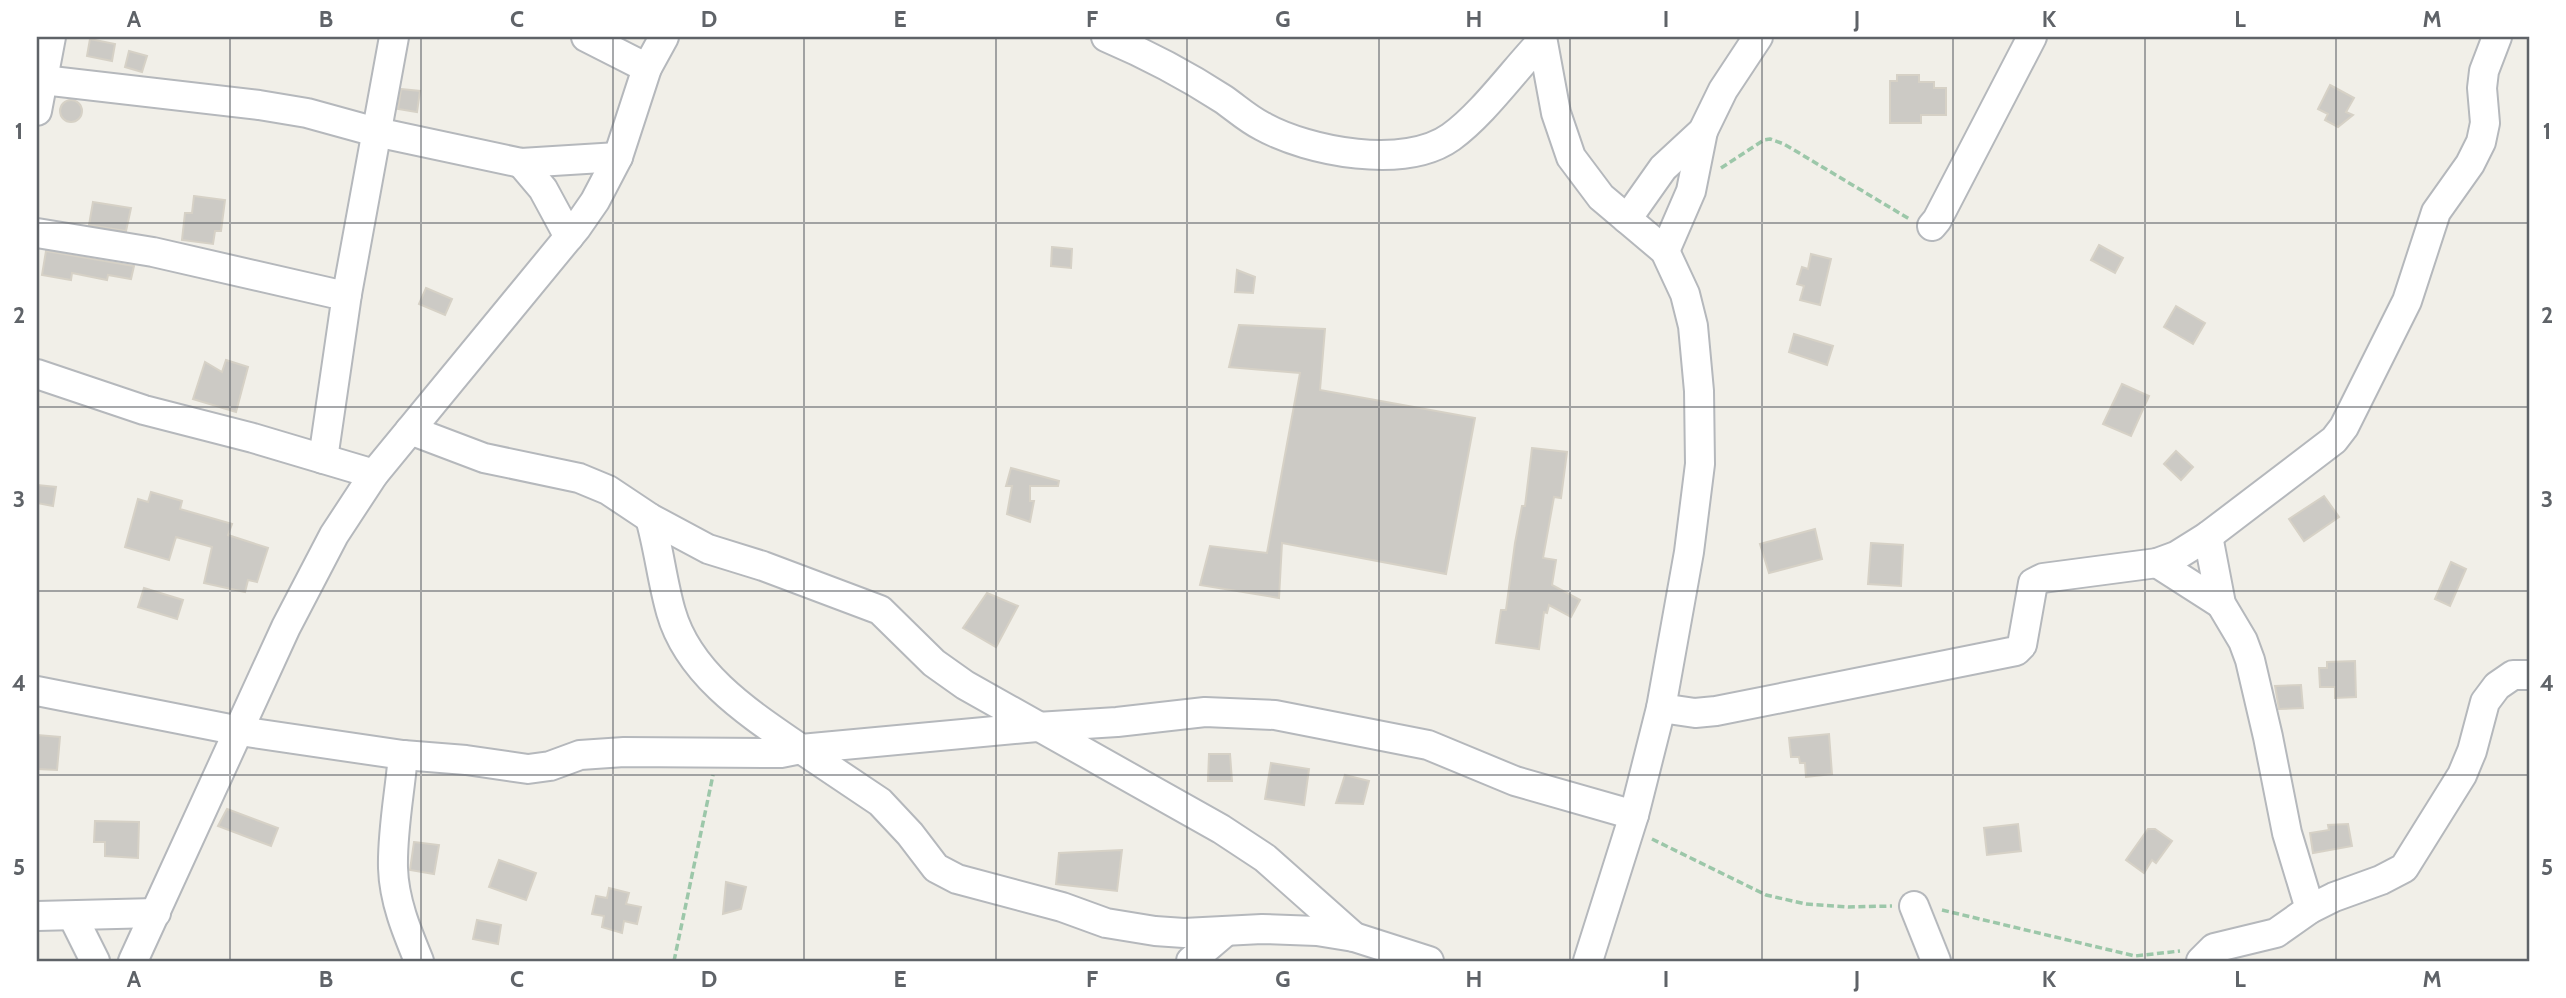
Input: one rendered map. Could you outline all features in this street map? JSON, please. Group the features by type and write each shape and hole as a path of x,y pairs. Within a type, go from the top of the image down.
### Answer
{"street":[{"path":"37,111 51,37"},
{"path":"323,459 347,294 394,37"},
{"path":"586,37 647,68"},
{"path":"133,961 286,627 334,534 373,474 569,237 595,201 618,157 647,68 664,37"},
{"path":"1106,37 1176,71 1262,126 1303,143 1361,152 1407,154 1430,149 1452,136 1504,85 1542,39"},
{"path":"1665,251 1695,177 1703,131 1723,90 1758,37"},
{"path":"1932,226 2032,37"},
{"path":"1661,708 1695,713 1716,710 2015,651 2022,645 2033,583 2043,578 2157,563 2176,556 2208,536 2326,449 2344,427 2407,301 2436,212 2481,142 2486,123 2482,88 2484,71 2497,37"},
{"path":"1542,39 1556,113 1571,156 1601,197 1665,251 1685,294 1693,327 1699,391 1700,464 1689,552 1661,708 1632,822 1588,961"},
{"path":"43,80 307,113 376,132 522,163 618,157"},
{"path":"1627,219 1663,168 1703,131"},
{"path":"522,163 543,189 569,237"},
{"path":"37,233 153,252 332,293 347,294"},
{"path":"37,374 144,410 373,474"},
{"path":"410,430 484,458 579,478 608,490 650,518 708,549 763,566 880,610 934,663 965,685 1221,829 1265,858 1354,937"},
{"path":"650,518 671,615 687,650 741,708 880,802 910,834 936,868 957,879 1106,923 1155,931 1317,931 1354,937 1429,961"},
{"path":"2208,536 2221,604 2243,641 2249,660 2287,833 2310,909"},
{"path":"2157,563 2221,604"},
{"path":"2207,955 2276,933 2287,928 2310,909 2404,868 2462,775 2486,702 2497,686 2513,675 2529,675"},
{"path":"37,691 240,732 528,769 550,766 580,755 613,752 781,753 1205,712 1275,715 1428,745 1515,781 1632,822"},
{"path":"403,755 393,868 402,916 419,961"},
{"path":"1913,906 1936,961"},
{"path":"37,916 73,917 156,912"},
{"path":"73,917 95,961"},
{"path":"1191,961 1225,932"}],"path":[{"path":"1695,177 1718,169 1770,139 1784,144 1919,226 1932,226"},
{"path":"674,961 718,753"},
{"path":"1632,822 1766,895 1806,904 1848,907 1913,906 1989,920 2134,956 2207,955"}],"building":[{"path":"90,39 115,44 112,61 87,56"},
{"path":"129,51 147,56 142,72 125,67"},
{"path":"1897,75 1919,75 1919,82 1934,82 1934,88 1946,88 1946,115 1921,115 1921,123 1890,123 1890,81 1897,81"},
{"path":"2330,85 2354,98 2346,112 2353,115 2338,127 2325,120 2328,114 2318,109"},
{"path":"401,89 420,91 417,112 398,109"},
{"path":"71,100 79,103 82,111 79,119 71,122 63,119 60,111 63,103"},
{"path":"194,196 225,200 221,231 215,231 213,244 182,240 185,213 192,213"},
{"path":"93,202 131,208 126,231 89,225"},
{"path":"2099,245 2123,258 2115,273 2091,260"},
{"path":"1052,247 1072,249 1071,268 1051,266"},
{"path":"46,251 134,266 131,279 108,275 107,280 72,273 71,280 42,275"},
{"path":"1811,254 1831,259 1820,305 1800,300 1804,286 1797,284 1802,267 1808,269"},
{"path":"1237,270 1255,277 1253,293 1235,292"},
{"path":"426,288 452,299 445,315 419,304"},
{"path":"2176,306 2205,323 2193,344 2164,327"},
{"path":"1239,325 1325,329 1320,390 1475,418 1446,574 1282,543 1279,598 1200,585 1210,546 1267,553 1300,373 1229,367"},
{"path":"1794,334 1833,346 1827,365 1789,352"},
{"path":"226,360 248,367 236,412 193,399 205,362 222,372"},
{"path":"2122,384 2149,396 2131,436 2103,424"},
{"path":"1532,448 1567,452 1561,498 1554,497 1543,558 1556,560 1552,585 1580,600 1571,617 1549,605 1547,613 1544,612 1539,649 1496,643 1501,610 1506,610 1515,543 1522,506 1525,506"},
{"path":"2176,451 2193,467 2181,480 2164,464"},
{"path":"1011,468 1059,481 1058,486 1030,486 1030,501 1034,501 1030,522 1007,514 1012,486 1006,486"},
{"path":"37,485 56,487 53,506 37,503"},
{"path":"151,492 182,501 180,509 232,524 228,535 268,548 257,582 248,580 245,592 204,583 212,547 176,537 169,560 125,547 138,499 148,502"},
{"path":"2324,496 2339,517 2304,541 2289,519"},
{"path":"1815,529 1822,559 1769,573 1760,544"},
{"path":"1871,543 1903,545 1901,586 1868,584"},
{"path":"2451,562 2466,569 2450,606 2435,599"},
{"path":"144,588 183,600 177,619 138,607"},
{"path":"987,593 1018,606 996,647 963,628"},
{"path":"2355,661 2356,697 2335,698 2335,687 2320,687 2319,668 2327,668 2327,662"},
{"path":"2301,685 2303,708 2279,709 2275,686"},
{"path":"1829,734 1832,774 1806,777 1805,763 1800,763 1799,757 1791,757 1789,738"},
{"path":"37,735 60,737 57,770 37,769"},
{"path":"1209,754 1230,754 1232,781 1208,781"},
{"path":"1271,763 1309,769 1304,805 1265,799"},
{"path":"1345,775 1369,781 1363,804 1336,803"},
{"path":"227,809 278,828 271,846 218,826"},
{"path":"95,821 139,822 138,858 105,856 105,842 94,842"},
{"path":"2018,824 2021,851 1987,855 1984,828"},
{"path":"2348,824 2352,846 2313,853 2310,833 2329,830 2328,825"},
{"path":"2148,829 2155,829 2172,841 2156,863 2152,860 2144,873 2126,860"},
{"path":"414,842 439,845 434,874 410,870"},
{"path":"1122,850 1117,891 1056,884 1059,853"},
{"path":"499,860 536,873 526,900 489,887"},
{"path":"726,882 746,887 741,909 723,914"},
{"path":"609,888 629,893 626,904 641,907 637,924 624,921 622,933 602,927 604,916 592,914 596,896 607,898"},
{"path":"477,920 501,925 498,944 473,939"}]}
